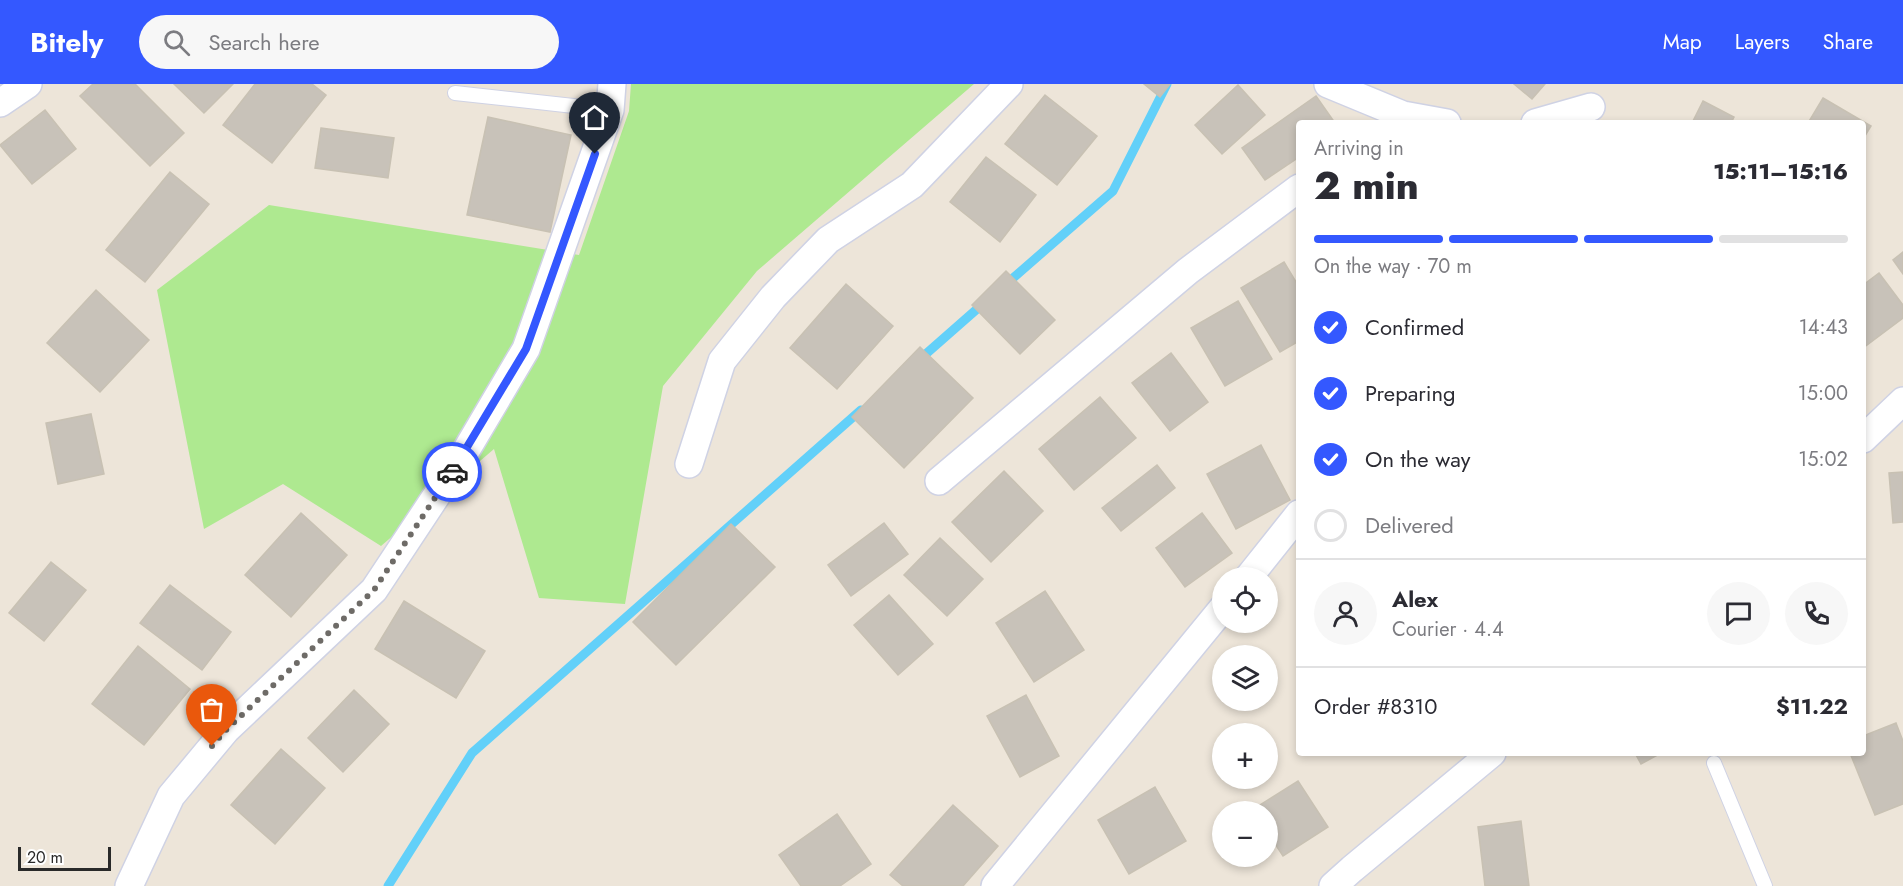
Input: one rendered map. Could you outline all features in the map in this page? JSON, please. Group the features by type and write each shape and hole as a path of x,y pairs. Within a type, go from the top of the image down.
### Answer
{"street":[{"path":"0,103 28,84"},
{"path":"689,464 722,361 773,297 828,240 912,185 1009,84"},
{"path":"1328,84 1397,119"},
{"path":"129,886 171,796 226,730 374,590 464,454 526,349 611,97"},
{"path":"1544,120 1591,105"},
{"path":"939,481 1188,271 1296,190"},
{"path":"1866,436 1903,401"},
{"path":"1257,567 1296,518"},
{"path":"995,886 1212,621"},
{"path":"1333,886 1488,756"}],"lane":[{"path":"455,93 611,97"},
{"path":"1713,763 1765,886"}],"green space":[{"path":"631,84 974,84 757,271 663,386 625,604 539,598 494,449 381,546 283,484 204,529 157,290 269,205 579,255 629,111"}],"building":[{"path":"93,84 135,84 184,133 150,166 80,96"},
{"path":"174,84 233,84 204,113"},
{"path":"255,84 312,84 326,95 272,163 223,125"},
{"path":"1144,84 1170,84 1160,97"},
{"path":"1514,84 1545,84 1532,99"},
{"path":"1238,85 1265,115 1222,154 1195,125"},
{"path":"1045,95 1097,136 1057,185 1005,144"},
{"path":"1316,96 1333,120 1296,120 1296,159 1265,180 1242,148"},
{"path":"1823,98 1861,120 1810,120"},
{"path":"1703,101 1734,117 1732,120 1694,120"},
{"path":"45,110 76,149 32,184 0,145"},
{"path":"488,117 571,135 550,232 467,215"},
{"path":"1866,123 1871,126 1866,134"},
{"path":"321,128 394,138 388,178 315,168"},
{"path":"986,157 1036,195 1000,242 950,202"},
{"path":"170,172 209,204 145,282 106,250"},
{"path":"1903,252 1903,274 1893,260"},
{"path":"1284,262 1296,282 1296,343 1280,352 1241,288"},
{"path":"1006,271 1055,320 1020,354 972,305"},
{"path":"1879,273 1903,305 1903,318 1866,346 1866,283"},
{"path":"846,284 893,326 837,389 790,348"},
{"path":"96,290 149,340 100,392 47,343"},
{"path":"1238,301 1272,359 1225,386 1191,328"},
{"path":"920,347 973,398 904,468 852,417"},
{"path":"1171,353 1208,402 1170,431 1132,383"},
{"path":"1100,397 1136,438 1074,490 1039,449"},
{"path":"91,414 104,474 58,484 46,423"},
{"path":"1261,445 1290,500 1236,529 1207,474"},
{"path":"1157,465 1175,488 1121,531 1102,508"},
{"path":"1004,471 1043,511 991,562 952,522"},
{"path":"1903,472 1903,522 1893,523 1889,473"},
{"path":"301,513 347,555 291,617 245,575"},
{"path":"1202,513 1232,553 1185,587 1156,548"},
{"path":"884,523 908,554 851,596 828,565"},
{"path":"731,524 775,567 676,665 633,622"},
{"path":"940,538 983,579 947,616 904,575"},
{"path":"51,562 86,590 44,641 9,613"},
{"path":"170,585 231,632 202,670 140,623"},
{"path":"1045,591 1084,650 1034,682 996,623"},
{"path":"889,595 933,644 898,675 854,625"},
{"path":"404,601 485,651 456,698 375,649"},
{"path":"138,646 190,689 144,745 92,704"},
{"path":"354,690 389,724 343,772 308,738"},
{"path":"1026,695 1059,756 1020,777 987,716"},
{"path":"1896,723 1903,741 1903,804 1875,815 1851,756 1866,756 1866,735"},
{"path":"281,749 325,788 275,844 231,805"},
{"path":"1637,756 1656,756 1641,764"},
{"path":"1298,781 1328,827 1283,856 1278,848 1278,801 1266,801"},
{"path":"1155,787 1186,841 1129,874 1098,820"},
{"path":"953,805 998,846 963,886 903,886 890,875"},
{"path":"837,814 871,864 840,886 801,886 779,855"},
{"path":"1521,821 1529,886 1485,886 1478,827"}],"waterway":[{"path":"1005,285 1113,191 1167,84"},
{"path":"919,360 985,302"},
{"path":"388,886 472,753 861,410"}],"way so far":[{"path":"212,746 226,730 374,590 452,472"}],"route":[{"path":"452,472 526,349 595,154"}]}
